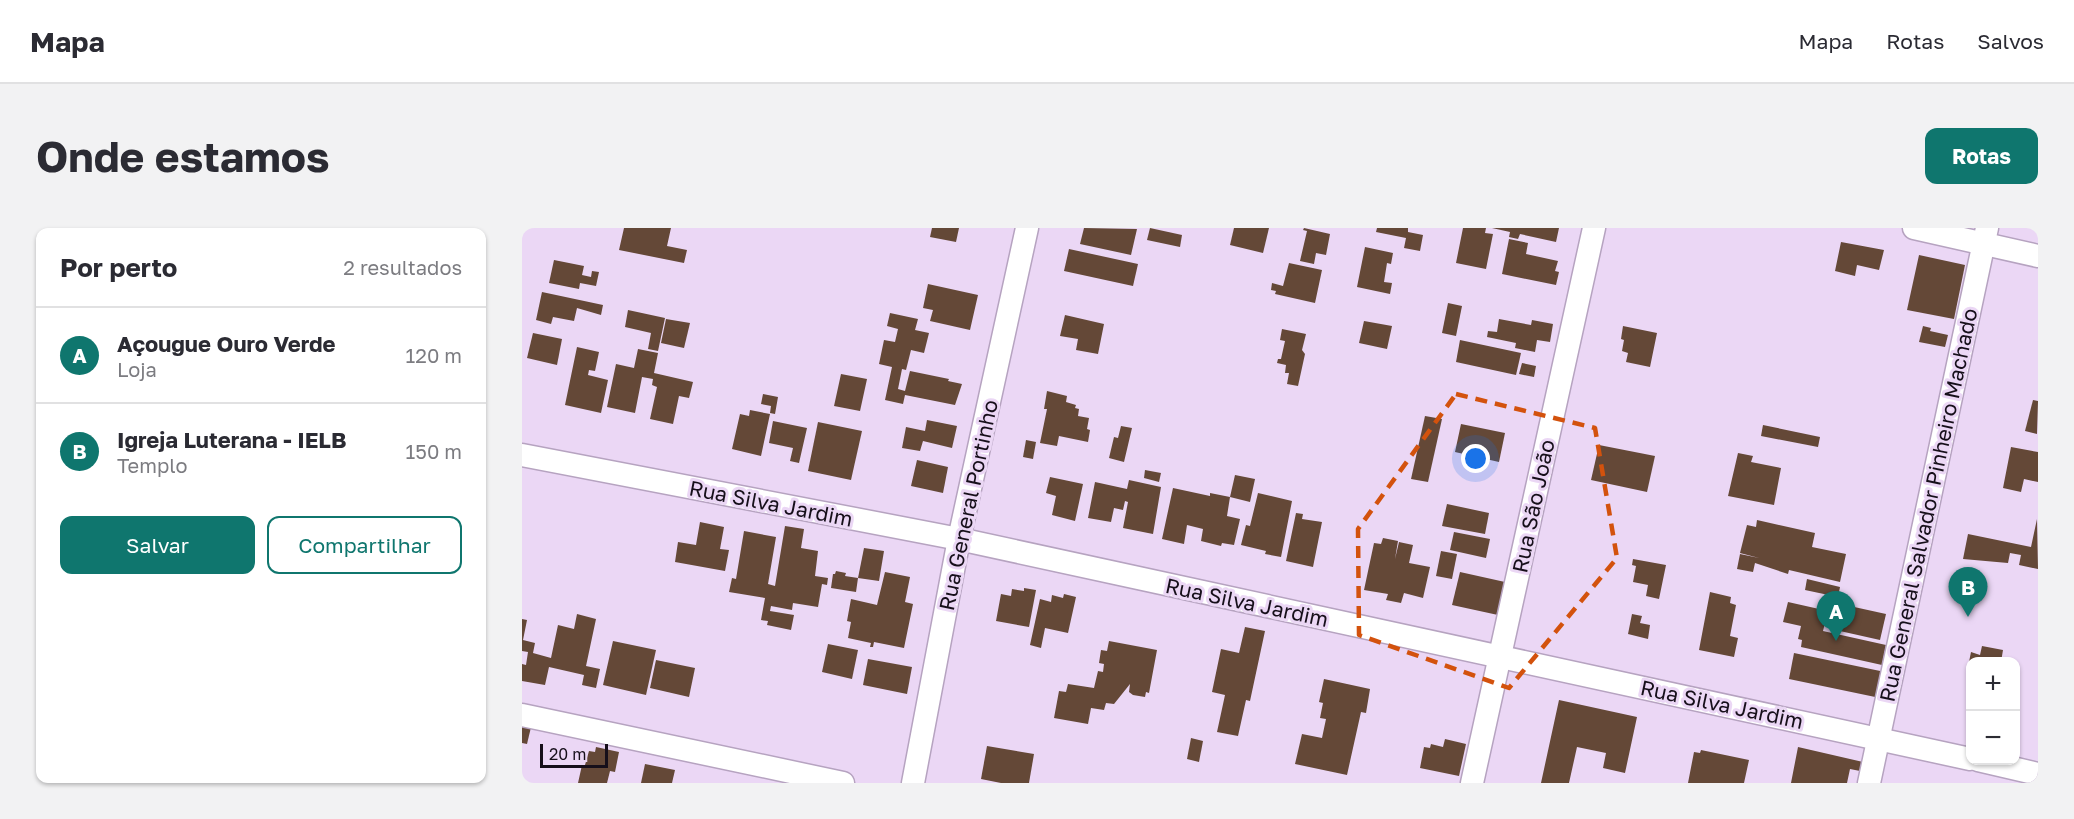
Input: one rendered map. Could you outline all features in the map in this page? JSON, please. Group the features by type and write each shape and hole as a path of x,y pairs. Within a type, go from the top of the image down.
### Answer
{"street":[{"name":"Rua General Portinho","path":"913,783 959,539 1027,228"},
{"name":"Rua São João","path":"1472,783 1594,228"},
{"path":"1914,228 1986,236 2038,256"},
{"name":"Rua General Salvador Pinheiro Machado","path":"1869,783 1986,236"},
{"name":"Rua Silva Jardim","path":"522,455 959,539 1966,758"},
{"path":"522,715 843,783"},
{"path":"1999,765 2038,774"}],"highlighted area":[{"path":"1456,394 1595,428 1617,558 1509,688 1359,635 1358,529"}],"building":[{"path":"624,228 671,228 667,246 687,250 684,263 619,250"},
{"path":"932,228 959,228 956,242 930,237"},
{"path":"1084,228 1137,229 1131,255 1080,244"},
{"path":"1150,228 1182,235 1180,247 1147,240"},
{"path":"1234,228 1269,228 1263,253 1230,245"},
{"path":"1304,228 1330,234 1326,255 1316,253 1314,264 1300,261 1307,231 1303,230"},
{"path":"1377,228 1408,228 1408,232 1423,235 1420,251 1404,248 1406,238 1376,232"},
{"path":"1463,228 1486,228 1485,233 1493,234 1486,269 1456,263"},
{"path":"1492,228 1559,228 1556,242 1520,234 1518,239 1509,237 1510,232"},
{"path":"1509,239 1528,243 1526,254 1558,261 1555,271 1559,272 1556,285 1502,274"},
{"path":"1841,242 1884,250 1879,270 1857,265 1855,276 1835,271"},
{"path":"1365,247 1393,253 1391,264 1387,263 1384,282 1392,283 1390,294 1357,287"},
{"path":"1069,249 1138,264 1133,286 1064,271"},
{"path":"1919,255 1965,265 1954,319 1907,310"},
{"path":"554,260 584,266 582,275 591,277 592,271 599,272 596,286 580,283 579,289 549,283"},
{"path":"1289,263 1322,270 1315,303 1275,294 1276,291 1271,290 1272,283 1283,286"},
{"path":"928,284 978,295 970,330 930,321 933,310 923,308"},
{"path":"542,292 603,305 601,315 577,308 574,321 553,317 551,324 536,320"},
{"path":"1448,303 1462,306 1456,336 1442,333"},
{"path":"628,310 665,318 658,351 648,349 651,333 625,327"},
{"path":"890,313 918,319 915,330 929,333 924,353 911,350 906,370 902,369 898,389 905,391 910,371 949,379 948,381 962,384 955,405 905,395 903,404 885,400 892,367 879,364 884,340 895,342 898,329 887,326"},
{"path":"1065,315 1104,324 1098,354 1076,350 1078,339 1060,336"},
{"path":"666,319 690,323 684,348 661,343"},
{"path":"1499,319 1531,325 1532,320 1553,324 1550,342 1537,340 1535,352 1515,348 1516,343 1487,337 1488,331 1497,332"},
{"path":"1364,321 1392,326 1387,349 1359,343"},
{"path":"1623,326 1657,333 1650,367 1626,362 1628,353 1622,351 1624,340 1621,339"},
{"path":"1923,326 1931,328 1930,331 1948,335 1945,347 1919,342"},
{"path":"1282,329 1306,334 1302,350 1305,354 1298,386 1287,384 1289,373 1285,373 1286,365 1277,363 1278,359 1281,359 1285,341 1280,340"},
{"path":"533,333 562,339 557,365 527,358"},
{"path":"1460,340 1521,353 1516,375 1456,362"},
{"path":"577,347 599,352 595,371 589,370 588,375 608,380 601,413 565,405"},
{"path":"638,349 658,353 654,373 693,382 689,398 679,396 673,424 650,419 657,387 652,385 653,379 642,377 635,413 607,407 616,364 634,368"},
{"path":"1522,363 1536,366 1534,377 1519,374"},
{"path":"841,374 867,379 860,411 834,406"},
{"path":"1047,391 1067,396 1066,402 1076,405 1075,408 1079,409 1078,416 1089,418 1088,442 1059,436 1057,446 1040,443 1047,409 1044,409"},
{"path":"763,394 778,397 775,414 770,413 771,406 761,404"},
{"path":"2033,400 2038,401 2037,434 2025,431"},
{"path":"750,410 770,414 761,456 732,449 740,414 749,416"},
{"path":"1425,416 1442,419 1428,482 1411,479"},
{"path":"927,420 957,426 952,448 923,441 920,451 902,448 906,427 925,431"},
{"path":"773,421 807,428 799,463 790,461 793,448 769,443"},
{"path":"818,422 862,431 851,480 808,471"},
{"path":"1461,424 1505,433 1499,462 1455,452"},
{"path":"1763,425 1820,437 1818,447 1761,436"},
{"path":"1121,426 1132,428 1124,462 1109,458 1114,437 1118,438"},
{"path":"1026,440 1036,442 1033,459 1023,457"},
{"path":"1599,445 1655,456 1647,492 1591,480"},
{"path":"2011,447 2038,452 2038,482 2024,479 2021,492 2003,488"},
{"path":"1738,453 1753,456 1751,462 1781,468 1774,505 1728,496"},
{"path":"917,460 948,467 943,493 911,486"},
{"path":"1145,470 1161,473 1159,482 1144,478"},
{"path":"1235,475 1255,479 1250,502 1230,497"},
{"path":"1050,477 1083,484 1075,521 1052,515 1056,496 1046,493"},
{"path":"1129,480 1161,487 1153,534 1123,528 1128,502 1125,501 1123,510 1114,508 1111,522 1088,518 1095,482 1127,489"},
{"path":"1173,488 1210,496 1210,493 1230,497 1227,516 1240,519 1234,545 1222,543 1221,546 1201,541 1203,529 1187,525 1184,544 1162,539"},
{"path":"1258,493 1292,501 1281,557 1241,545 1246,525 1250,526"},
{"path":"1447,504 1489,513 1485,534 1442,526"},
{"path":"1296,513 1303,514 1302,519 1322,522 1313,567 1286,561"},
{"path":"2037,519 2038,569 2019,565 2021,555 2010,553 2008,563 1963,559 1968,534 2031,547"},
{"path":"1757,520 1815,533 1812,547 1846,554 1840,582 1789,570 1788,574 1755,563 1753,572 1737,569 1740,554 1759,558 1740,553 1747,525 1756,527"},
{"path":"700,522 724,527 720,549 729,550 725,571 675,562 678,542 696,545"},
{"path":"785,526 804,529 801,548 818,551 815,576 828,578 827,585 822,584 818,607 793,603 792,610 771,606 770,611 794,615 791,630 767,625 768,621 761,620 765,598 729,592 732,578 736,579 744,531 776,537 768,584 775,586"},
{"path":"1454,532 1490,539 1486,558 1450,550"},
{"path":"1383,538 1398,541 1395,559 1399,542 1413,545 1409,563 1430,567 1423,598 1404,593 1401,603 1386,600 1388,594 1364,590 1374,543 1381,544"},
{"path":"864,548 884,551 879,581 858,578"},
{"path":"1441,551 1457,554 1452,579 1436,576"},
{"path":"1633,559 1666,565 1659,599 1646,596 1648,585 1633,582 1636,566 1632,565"},
{"path":"836,571 846,573 845,576 858,578 856,592 831,588 833,574"},
{"path":"885,572 910,577 905,602 913,604 904,648 874,642 873,647 870,647 871,643 848,638 851,622 847,621 851,599 877,605"},
{"path":"1460,572 1505,582 1498,615 1452,605"},
{"path":"1807,579 1840,587 1838,597 1805,590"},
{"path":"1024,588 1036,590 1029,627 996,621 1001,594 1011,596 1012,589 1024,591"},
{"path":"1710,592 1731,597 1730,603 1736,605 1730,636 1738,638 1734,657 1699,650"},
{"path":"1064,594 1076,597 1068,633 1045,628 1041,648 1030,645 1040,599 1051,602 1052,595 1063,598"},
{"path":"1788,602 1828,611 1823,631 1886,645 1882,665 1801,647 1802,640 1798,639 1801,626 1783,622"},
{"path":"1836,603 1886,614 1880,640 1831,629"},
{"path":"577,614 596,619 586,666 600,669 596,688 582,685 584,675 549,667 545,685 522,681 522,664 526,665 528,652 522,651 522,619 527,620 523,640 535,643 533,653 551,658 558,625 574,629"},
{"path":"1632,614 1642,616 1640,623 1650,625 1648,639 1628,634"},
{"path":"1245,627 1265,631 1250,701 1246,700 1238,736 1217,732 1225,695 1212,692 1221,649 1239,653"},
{"path":"613,641 656,650 646,695 603,685"},
{"path":"1109,641 1157,650 1149,693 1146,692 1145,697 1133,695 1129,692 1130,684 1114,704 1106,703 1104,710 1091,708 1088,724 1054,718 1059,691 1066,692 1068,684 1094,688 1098,671 1103,672 1104,664 1099,663 1101,650 1107,651"},
{"path":"828,644 858,650 852,679 822,672"},
{"path":"1982,646 2003,650 2002,657 1970,657 1971,652 1980,655"},
{"path":"1794,653 1885,672 1880,698 1789,679"},
{"path":"868,659 912,667 907,694 863,685"},
{"path":"656,660 695,668 689,697 650,688"},
{"path":"1324,679 1370,689 1366,713 1361,712 1347,775 1295,764 1302,734 1322,738 1326,719 1320,718 1323,703 1319,702"},
{"path":"1559,700 1637,717 1625,773 1603,768 1606,753 1577,747 1569,783 1541,783"},
{"path":"522,721 532,723 527,744 522,743"},
{"path":"1191,738 1203,741 1199,762 1187,759"},
{"path":"1445,739 1466,744 1459,776 1420,768 1424,747 1430,748 1431,744 1443,747"},
{"path":"987,746 1034,754 1029,783 1001,783 981,779"},
{"path":"596,747 619,752 615,772 610,771 607,783 578,783 582,765 585,765 589,751 595,752"},
{"path":"1798,747 1863,762 1860,771 1850,769 1847,783 1791,783"},
{"path":"1701,750 1749,760 1744,783 1688,783 1694,752 1700,753"},
{"path":"645,764 675,770 672,783 641,783"}],"place":[{"name":"Igreja Luterana - IELB","path":"1968,617"},
{"name":"Açougue Ouro Verde","path":"1836,641"}]}
